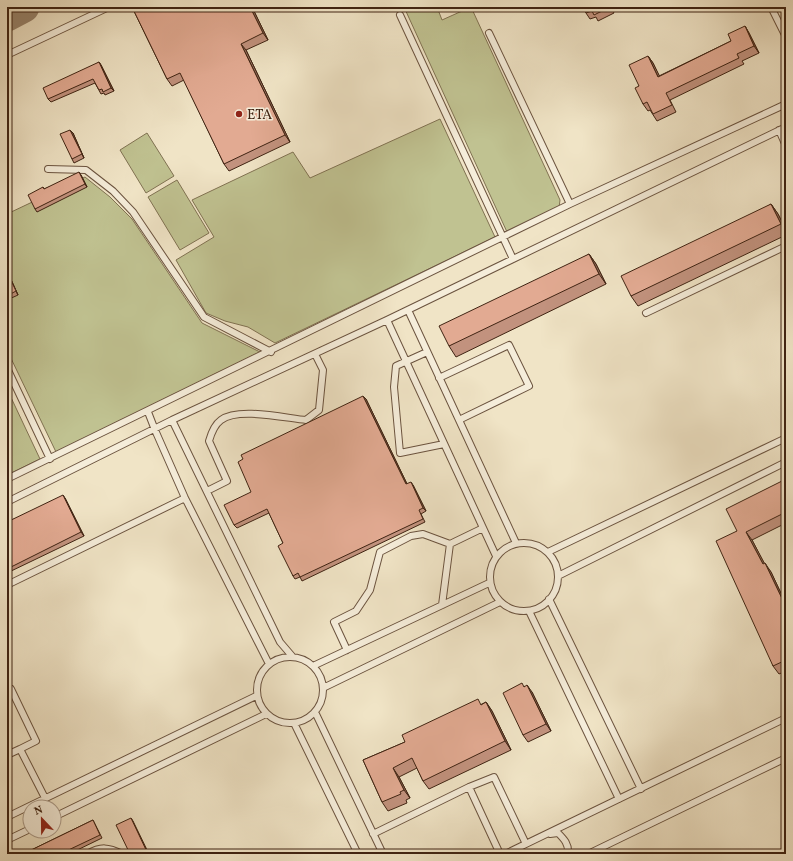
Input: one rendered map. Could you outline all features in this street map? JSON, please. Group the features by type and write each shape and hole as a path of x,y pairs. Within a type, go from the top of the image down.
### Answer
{"lane":[{"path":"7,55 109,7"},
{"path":"771,7 786,37"},
{"path":"400,15 513,259"},
{"path":"490,33 570,204"},
{"path":"7,479 271,352 570,204 786,104"},
{"path":"7,502 155,430 172,420 408,310 786,127"},
{"path":"779,130 786,146"},
{"path":"48,169 86,170 113,191 133,212 204,317 271,352"},
{"path":"646,313 786,246"},
{"path":"408,310 516,543"},
{"path":"387,320 496,556"},
{"path":"439,378 509,345 529,386 459,420"},
{"path":"427,352 396,366 394,386 400,453 444,444"},
{"path":"207,491 227,481 209,441 212,431 220,420 235,414 306,420 319,410 323,370 315,354"},
{"path":"7,368 50,459"},
{"path":"148,412 185,498 269,664"},
{"path":"172,420 280,642 292,656"},
{"path":"548,552 786,438"},
{"path":"558,576 786,462"},
{"path":"7,585 185,498"},
{"path":"347,650 334,622 356,611 370,590 380,552 411,536 423,534 450,544 483,528"},
{"path":"527,542 548,552 556,564 558,576 553,595 535,609 524,611 507,608 493,594 489,583 491,566 496,556 505,548 516,543 527,542"},
{"path":"442,605 450,544"},
{"path":"313,666 489,583"},
{"path":"549,599 641,789"},
{"path":"323,688 500,602"},
{"path":"529,610 619,799"},
{"path":"292,656 304,659 313,666 321,677 323,688 321,702 315,712 301,722 289,723 276,721 266,714 260,707 256,696 257,680 262,670 269,664 282,657 292,656"},
{"path":"7,755 36,741 11,689"},
{"path":"7,817 256,696"},
{"path":"315,712 383,854"},
{"path":"62,813 266,714"},
{"path":"505,854 786,718"},
{"path":"294,722 358,854"},
{"path":"20,749 45,798"},
{"path":"588,854 786,758"},
{"path":"373,834 469,787 494,777 526,844"},
{"path":"469,787 500,854"},
{"path":"7,840 22,833"},
{"path":"549,834 558,833 565,840 569,849 568,854"},
{"path":"87,854 98,848 112,849 123,854"}],"green space":[{"path":"404,7 437,7 442,20 471,7 560,200 559,208 507,232"},
{"path":"440,119 495,237 275,343 248,327 225,321 206,313 176,260 214,237 192,200 293,152 310,178"},
{"path":"147,133 174,176 146,193 120,150"},
{"path":"85,177 110,197 132,219 202,323 260,352 56,452 7,350 7,214"},
{"path":"177,180 209,233 180,250 148,197"},
{"path":"7,389 40,459 7,475"}],"building":[{"name":"ETA","path":"132,7 250,7 263,33 241,44 285,135 224,164 180,73 167,79"},
{"path":"583,7 610,7 594,15 592,11 586,13"},
{"path":"745,26 754,46 737,54 739,58 666,93 672,105 653,114 647,102 643,104 635,88 639,86 629,65 648,56 658,77 731,41 728,34"},
{"path":"99,62 111,88 103,92 102,89 99,90 93,79 48,99 43,88"},
{"path":"70,130 82,154 72,159 60,134"},
{"path":"79,172 85,184 35,209 28,195"},
{"path":"771,204 781,224 631,296 621,276"},
{"path":"589,254 599,274 449,346 439,326"},
{"path":"7,272 16,291 7,296"},
{"path":"363,396 406,484 411,482 423,508 419,510 423,519 300,577 298,573 293,576 278,546 283,543 267,509 234,525 224,505 251,492 238,462 243,459 241,455"},
{"path":"786,479 786,512 746,532 763,564 765,563 786,607 786,660 773,666 716,541 737,531 726,509"},
{"path":"63,495 81,532 7,569 7,522"},
{"path":"522,683 524,687 527,685 546,724 523,735 503,693"},
{"path":"478,699 481,705 486,702 505,741 423,781 412,758 393,768 404,790 400,792 401,794 382,802 363,760 405,742 402,735"},
{"path":"131,818 148,854 130,854 116,825"},
{"path":"93,820 100,835 60,854 23,854 54,839 62,839 62,835"}],"taxiway":[{"path":"7,16 24,7"}],"place":[{"name":"ETA","path":"239,114"}]}
